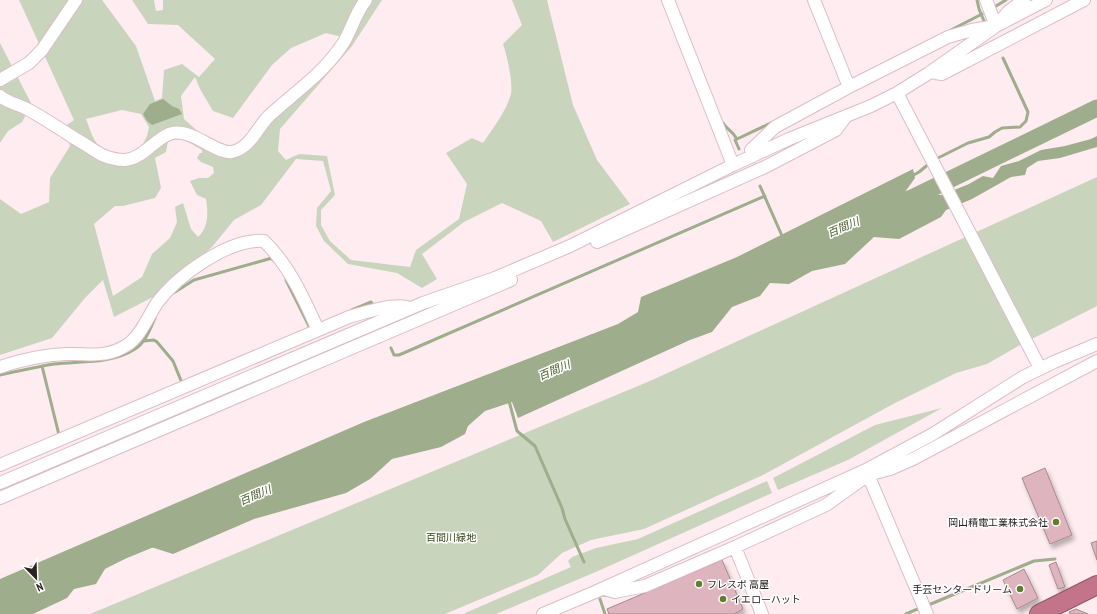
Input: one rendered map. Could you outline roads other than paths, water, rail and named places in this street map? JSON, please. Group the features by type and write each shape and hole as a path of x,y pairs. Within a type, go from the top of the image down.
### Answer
{"highway":[{"path":"1039,614 1096,588"}],"street":[{"path":"0,80 29,63 42,50 76,0"},
{"path":"0,96 52,124 103,155 117,160 127,160 140,154 169,134 178,133 186,134 221,150 230,152 239,150 247,145 269,116 325,68 342,47 359,9 366,0"},
{"path":"668,0 733,165"},
{"path":"814,0 848,85"},
{"path":"986,0 996,26"},
{"path":"753,156 751,150 775,127 848,85 948,37 972,30 996,26 1009,11 1024,0"},
{"path":"0,483 410,308 495,278 570,246 733,165 806,131 899,98 930,73 996,26 1046,0"},
{"path":"930,73 942,74 1084,0"},
{"path":"899,98 1040,368"},
{"path":"0,498 465,301 731,183 836,130 846,116"},
{"path":"0,367 43,356 66,354 106,354 118,350 130,344 140,331 157,303 171,287 187,273 234,246 258,241 264,241 278,257 300,293 317,327"},
{"path":"0,465 317,327 348,316 396,306 405,306 410,308"},
{"path":"543,614 867,472 933,434 996,393 1040,368 1097,344"},
{"path":"602,589 615,592 645,586 826,505 867,472 890,469 913,459 1097,360"},
{"path":"867,472 925,609"},
{"path":"735,547 762,614"}],"water":[{"path":"163,99 179,109 182,114 152,125 147,121 143,114 150,104"},
{"path":"1097,136 1097,147 1060,158 1038,161 1027,168 1025,175 1011,177 972,199 946,210 941,217 899,239 874,237 845,264 812,271 789,284 770,283 760,296 732,307 712,332 690,340 518,418 512,402 485,411 468,426 465,434 441,447 392,459 370,479 346,493 254,519 173,554 132,541 118,547 96,584 74,589 67,598 33,614 0,614 0,579 364,422 618,324 638,312 641,297 737,257 913,169 915,178 900,199 927,194 942,195 969,184 983,176 993,178 1001,166 1019,161 1041,150 1065,146"}],"waterway":[{"path":"977,0 984,21"},
{"path":"996,6 1006,0"},
{"path":"951,30 982,14"},
{"path":"934,160 968,143 989,137 1002,128 1020,127 1026,121 1028,112 1003,58"},
{"name":"百間川","path":"894,205 916,196 1097,108"},
{"path":"739,149 735,140 773,122"},
{"path":"723,123 737,139"},
{"path":"912,176 930,163"},
{"path":"760,186 783,238"},
{"path":"391,348 394,355 399,355 765,196"},
{"path":"175,292 194,280 272,258 273,260"},
{"path":"286,280 310,328"},
{"path":"352,310 371,302 373,305"},
{"path":"0,375 54,364 106,360 126,354 142,343 155,318"},
{"path":"144,341 154,340 157,342 173,361 182,383"},
{"path":"42,366 59,435"},
{"path":"509,401 517,431 535,446 584,562"},
{"name":"百間川","path":"92,566 122,551 161,535"},
{"path":"926,606 1034,561 1055,559"},
{"path":"600,599 605,614"},
{"path":"906,614 920,608"}],"place":[{"name":"岡山精電工業株式会社","path":"1056,522"},
{"name":"フレスポ 高屋","path":"699,584"},
{"name":"手芸センタードリーム","path":"1020,589"},
{"name":"イエローハット","path":"723,599"}],"park label":[{"name":"百間川緑地","path":"451,537"}]}
